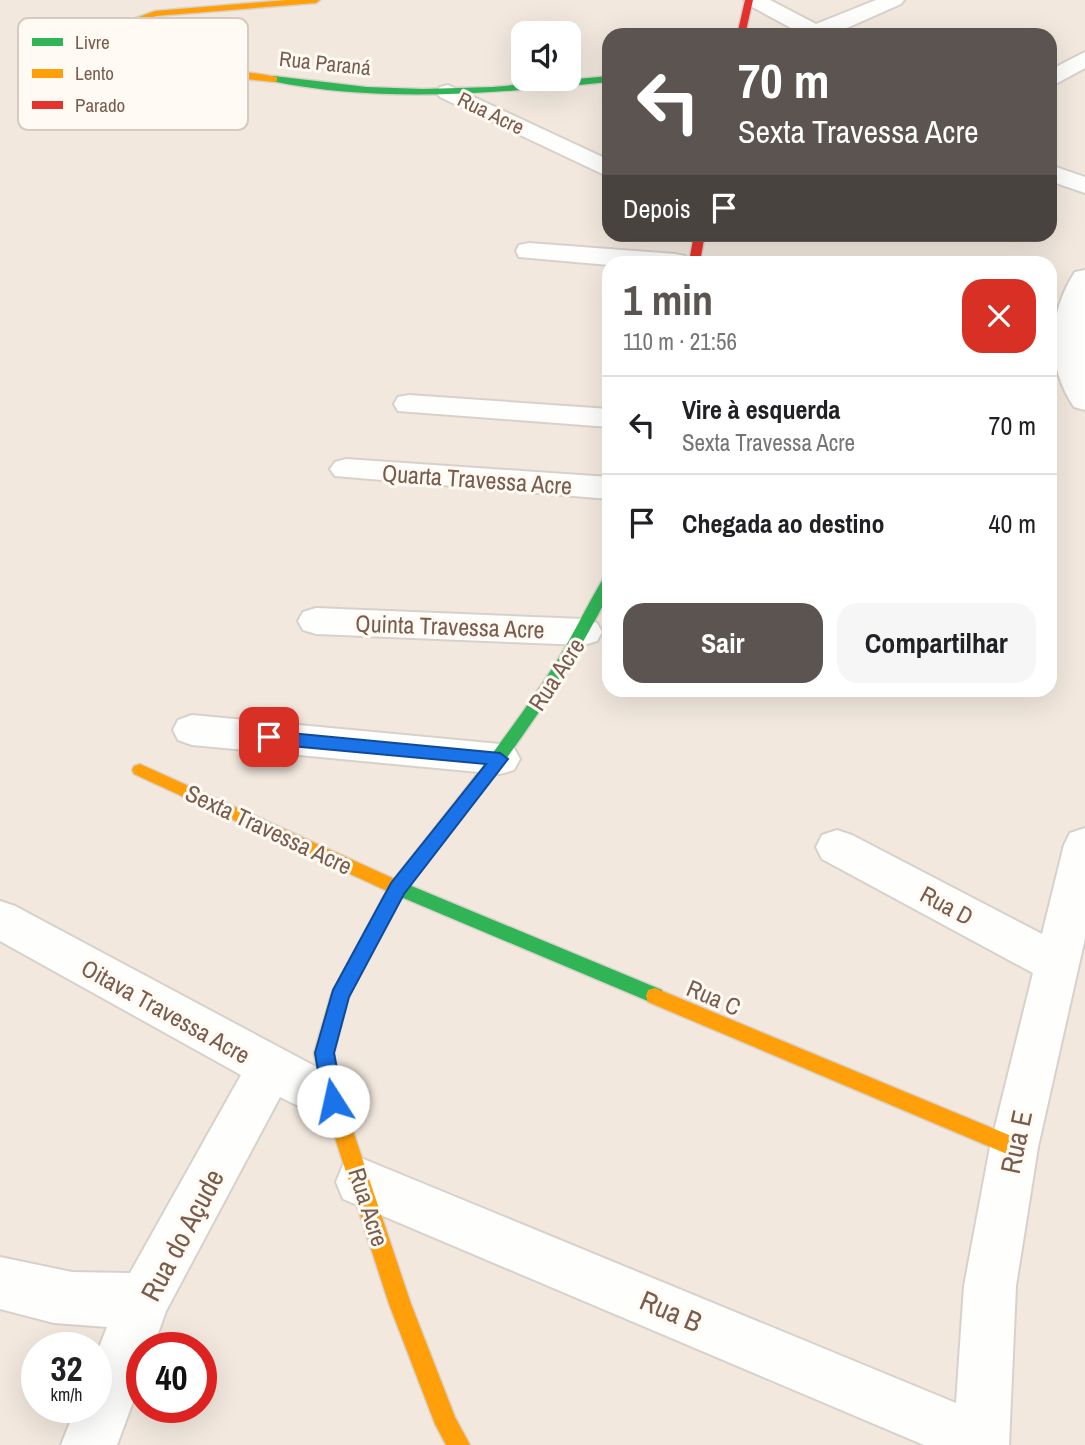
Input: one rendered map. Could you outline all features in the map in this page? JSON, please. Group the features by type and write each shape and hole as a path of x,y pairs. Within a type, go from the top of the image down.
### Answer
{"street":[{"name":"Rua Paraná","path":"146,18 316,0"},
{"path":"748,28 751,0 805,28"},
{"path":"831,28 894,0"},
{"path":"1057,76 1085,59"},
{"name":"Rua Paraná","path":"248,75 339,86 448,92 602,80"},
{"name":"Rua Acre","path":"448,92 602,167"},
{"path":"1057,175 1085,185"},
{"path":"529,250 602,256"},
{"path":"1085,278 1074,303 1068,336 1078,366 1075,384 1085,401"},
{"path":"409,404 602,418"},
{"name":"Quarta Travessa Acre","path":"346,469 602,487"},
{"name":"Rua Acre","path":"459,1445 446,1424 400,1304 333,1101 324,1053 340,995 397,888 500,759 584,632 602,595"},
{"name":"Quinta Travessa Acre","path":"316,621 584,632"},
{"path":"192,730 500,759"},
{"name":"Sexta Travessa Acre","path":"140,770 397,888"},
{"name":"Rua E","path":"981,1443 990,1286 1014,1147 1085,845"},
{"name":"Rua D","path":"837,846 1057,964"},
{"name":"Rua C","path":"397,888 1014,1147"},
{"name":"Oitava Travessa Acre","path":"0,919 333,1101"},
{"name":"Rua do Açude","path":"89,1445 145,1298 271,1069"},
{"name":"Rua B","path":"361,1182 981,1443"},
{"path":"0,1283 70,1300 109,1302 145,1298"}],"shaded area":[{"path":"0,0 1085,0 1085,1445 0,1445"}],"traffic: fast":[{"path":"274,79 404,92 493,90 602,80"},
{"path":"390,901 397,888 484,777 539,701 588,622 602,594"},
{"path":"393,886 655,996"}],"traffic: slow":[{"path":"144,18 155,14 316,0"},
{"path":"248,76 274,79"},
{"path":"140,770 393,886"},
{"path":"390,901 340,995 324,1053 333,1101 400,1304 446,1424 459,1445"},
{"path":"655,996 1014,1147"}],"traffic: jam":[{"path":"743,28 749,0"},
{"path":"696,256 699,242"}],"route":[{"path":"269,737 500,759 397,888 340,995 324,1053 333,1101"}]}
